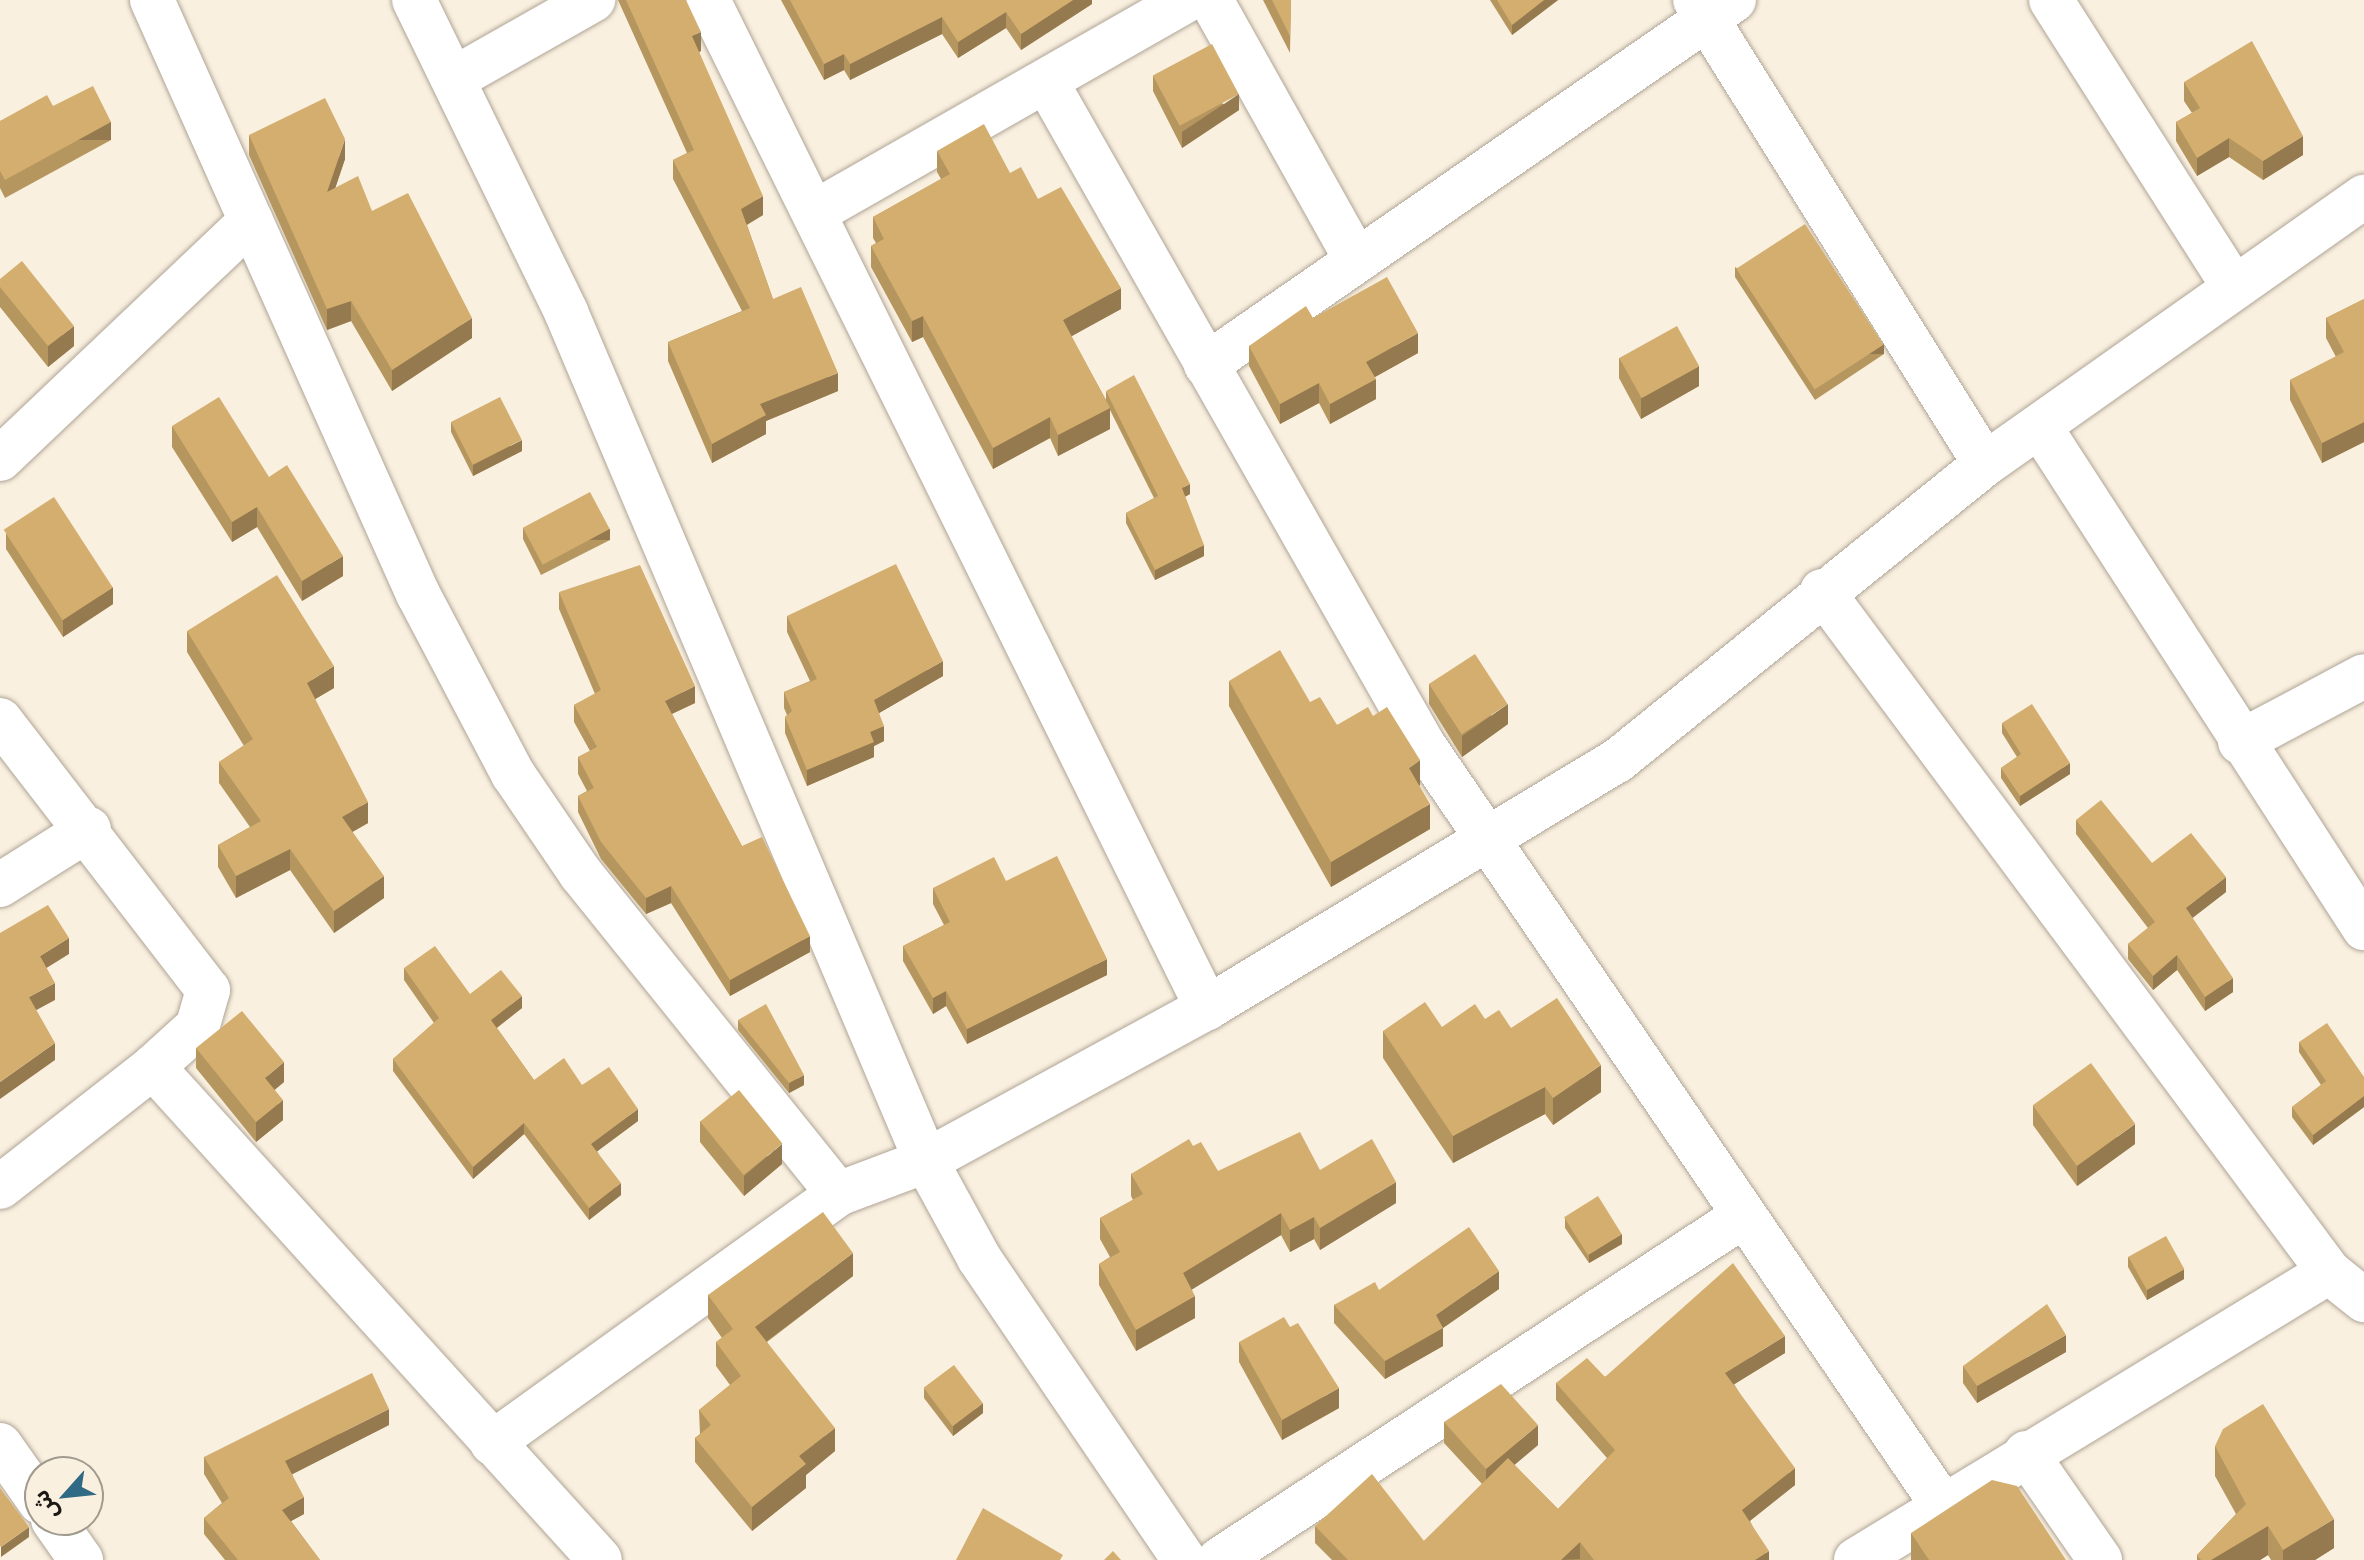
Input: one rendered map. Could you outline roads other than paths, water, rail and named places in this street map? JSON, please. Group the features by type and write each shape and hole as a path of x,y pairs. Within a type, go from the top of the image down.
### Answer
{"street":[{"path":"152,0 418,594 513,774 581,874 838,1194"},
{"path":"414,0 455,78 566,312 926,1161 979,1258 1184,1560"},
{"path":"455,78 593,0"},
{"path":"708,0 817,211 1207,1008"},
{"path":"817,211 1047,83 1187,0"},
{"path":"1211,0 1356,259"},
{"path":"2051,0 2234,287"},
{"path":"1206,365 1713,7 1985,464"},
{"path":"1047,83 1349,622 1485,841 1740,1218 1941,1503"},
{"path":"492,1443 838,1194 926,1161 1207,1008 1485,841 1675,721 1822,591 1985,464 2364,197"},
{"path":"0,459 251,221"},
{"path":"2040,427 2240,742 2364,928"},
{"path":"1822,591 2329,1272 2364,1300"},
{"path":"2240,742 2364,676"},
{"path":"0,720 89,829 208,990 198,1026 153,1067 0,1187"},
{"path":"0,885 89,829"},
{"path":"153,1067 600,1560"},
{"path":"1219,1560 1740,1218"},
{"path":"1856,1560 1941,1503 2329,1272"},
{"path":"0,1445 24,1479"},
{"path":"2026,1453 2100,1560"},
{"path":"64,1536 81,1560"}]}
